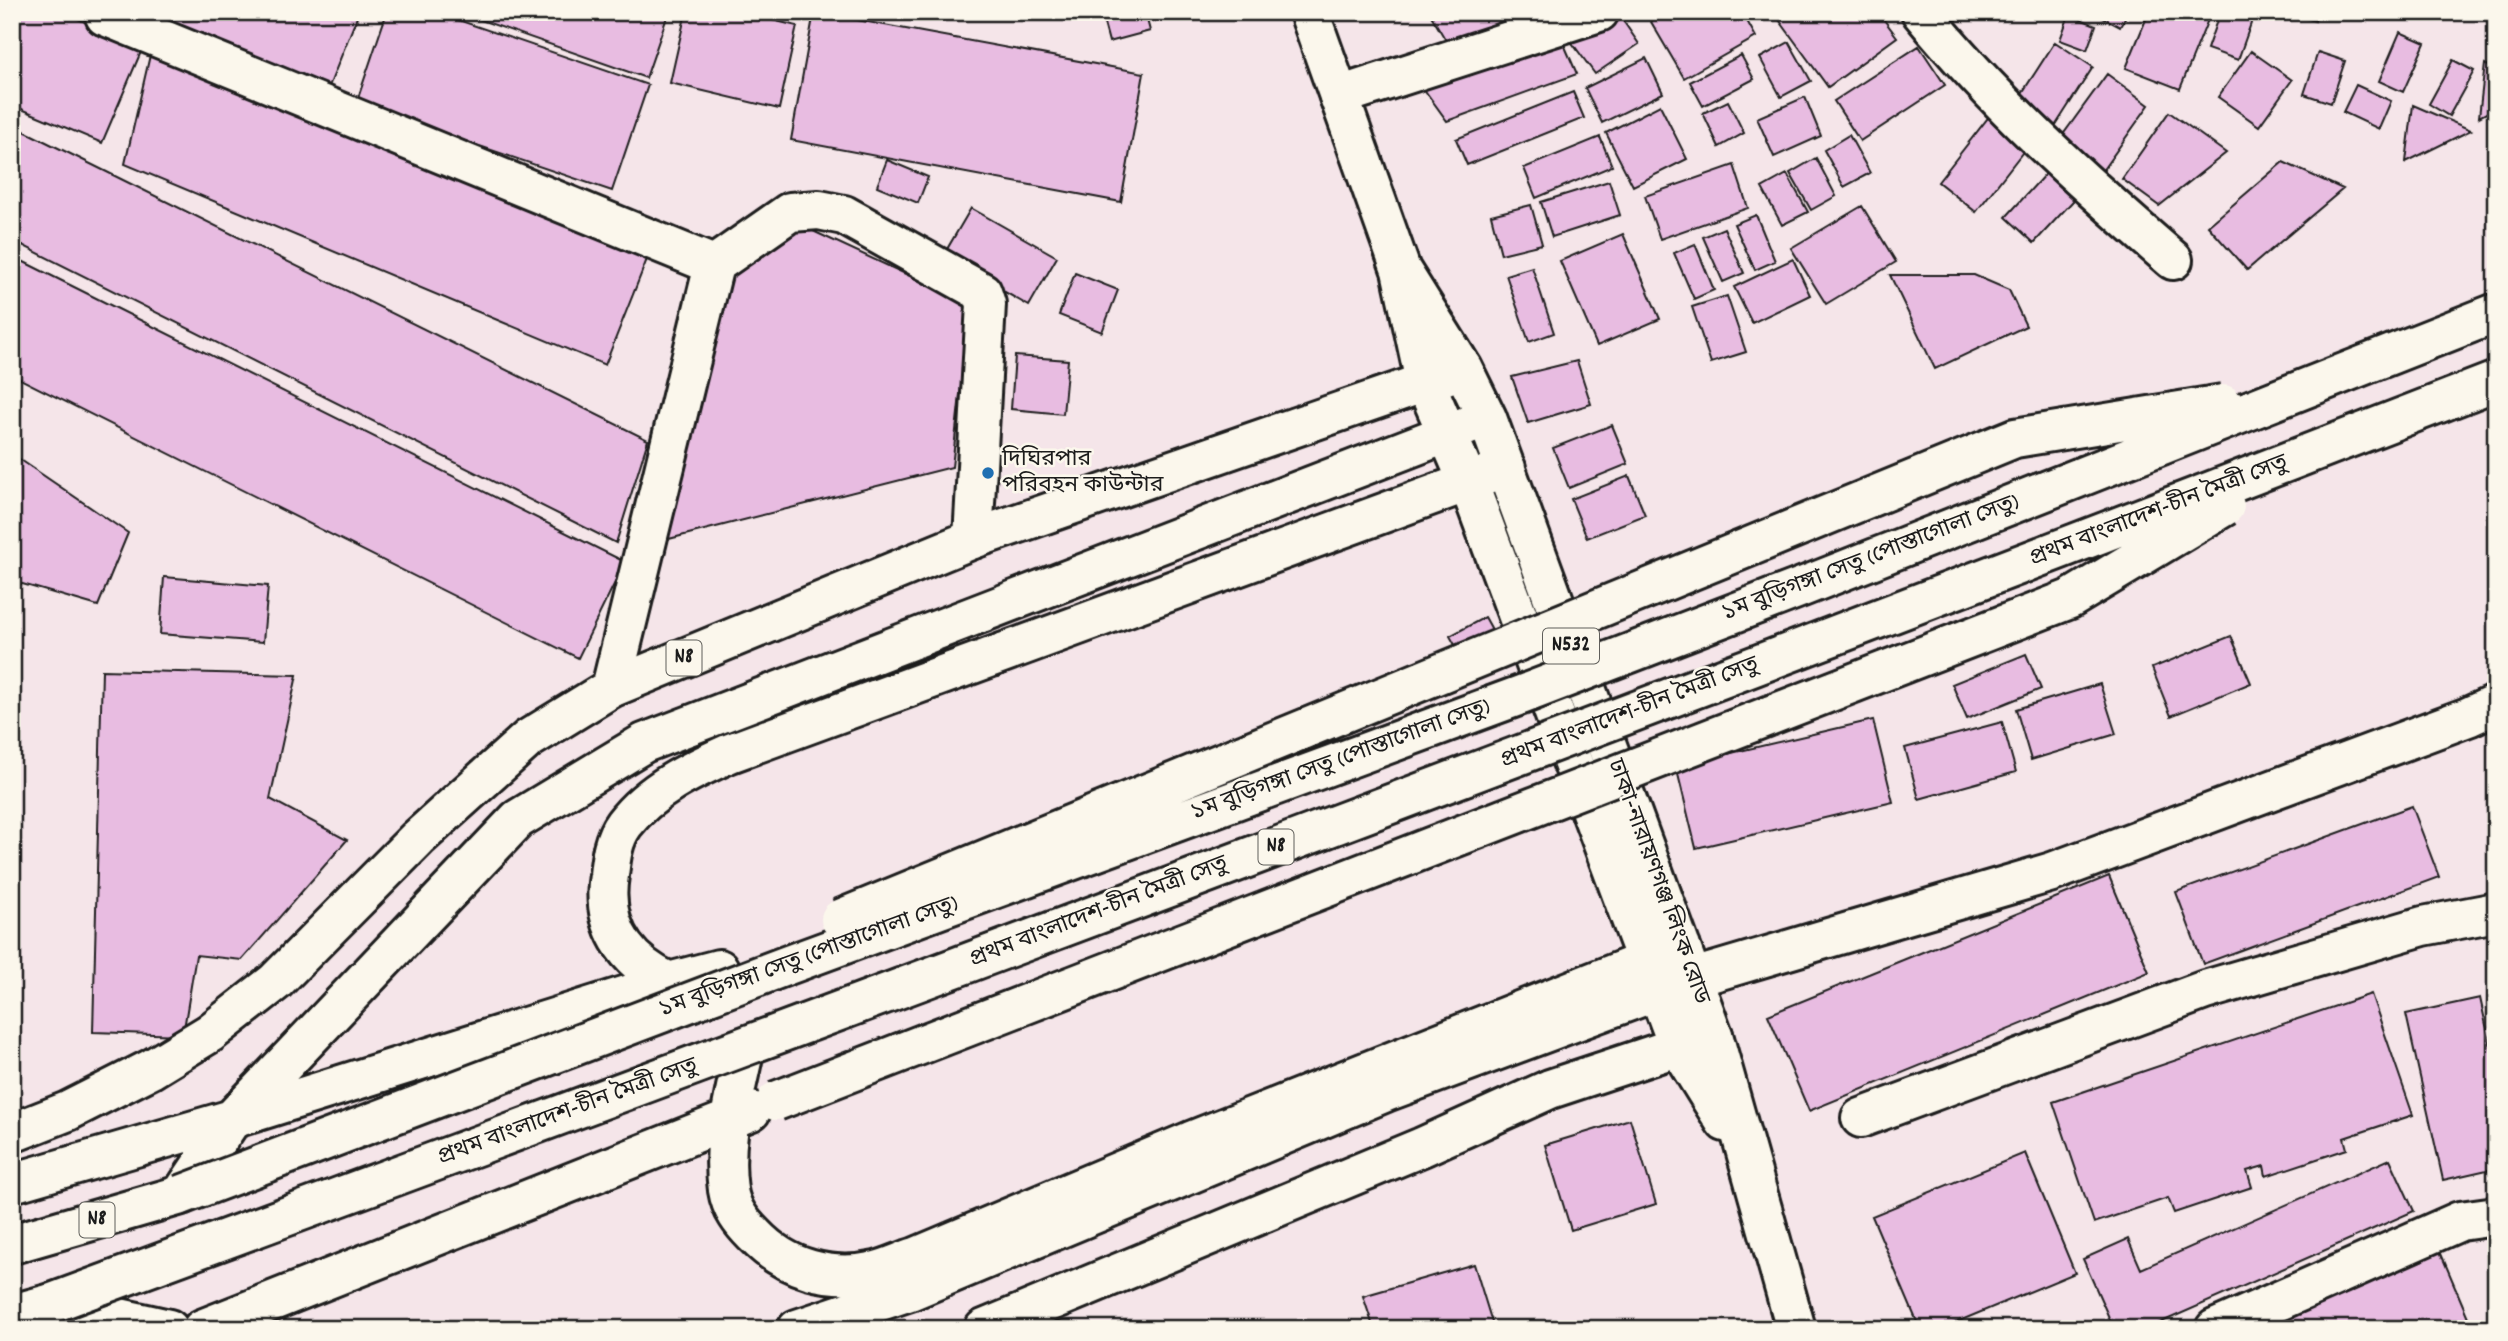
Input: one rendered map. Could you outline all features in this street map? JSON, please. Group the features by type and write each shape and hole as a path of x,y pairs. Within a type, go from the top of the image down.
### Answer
{"main road":[{"path":"107,12 105,16 118,22 714,265"},
{"name":"ঢাকা-নারায়ণগঞ্জ লিংক রোড","path":"1309,12 1401,270 1425,383 1669,968 1696,1041 1749,1159 1796,1329"},
{"path":"1339,96 1599,12"},
{"path":"1920,12 1961,61 2038,137 2095,192 2174,260"},
{"path":"611,688 714,265 790,212 819,210 844,215 982,292 986,304 973,539"},
{"name":"ঢাকা-নারায়ণগঞ্জ লিংক রোড","path":"1401,270 1464,369 1487,418 1506,468 1669,968"},
{"name":"১ম বুড়িগঙ্গা সেতু (পোস্তাগোলা সেতু)","path":"181,1195 714,981 1521,695 2496,313"},
{"name":"N8","path":"12,1133 68,1111 151,1069 210,1033 275,982 418,838 528,739 611,688 973,539 1464,369"},
{"name":"প্রথম বাংলাদেশ-চীন মৈত্রী সেতু","path":"52,1303 746,1047 1865,626 2496,381"},
{"path":"12,1183 232,1119 669,982 714,981 2015,438 2295,392"},
{"path":"181,1195 232,1119 518,819 611,761 644,743 758,697 1487,418"},
{"path":"202,1329 776,1101 2070,599 2317,450"},
{"path":"669,982 637,963 614,932 608,909 607,884 613,846 624,824 676,779 730,753 1506,468"},
{"path":"746,1047 730,1119 726,1168 728,1193 738,1219 769,1251 797,1266 829,1275 876,1271 916,1257 1191,1141 1669,968 2052,872 2468,717 2496,704"},
{"path":"1861,1118 2205,989 2423,926 2496,912"},
{"path":"797,1329 910,1291 1386,1092 1669,968"},
{"path":"984,1329 1422,1147 1550,1089 1696,1041"},
{"name":"N8","path":"12,1244 181,1195"},
{"path":"2215,1329 2460,1221 2496,1216"},
{"path":"52,1303 169,1329"},
{"name":"N8","path":"12,1314 52,1303"}],"building":[{"path":"12,12 62,12 143,47 102,143 12,105"},
{"path":"141,12 359,12 328,89"},
{"path":"387,12 435,12 648,85 612,191 356,104"},
{"path":"458,12 663,12 668,14 646,78"},
{"path":"686,12 739,12 797,26 779,109 670,83"},
{"path":"814,12 1144,73 1121,202 791,140"},
{"path":"1101,12 1145,12 1150,31 1109,42"},
{"path":"1429,12 1500,12 1504,19 1451,49"},
{"path":"1617,12 1639,44 1595,74 1570,40"},
{"path":"1652,12 1742,12 1756,37 1684,78 1647,15"},
{"path":"1783,12 1878,12 1897,37 1828,87 1777,17"},
{"path":"2092,12 2128,12 2120,27"},
{"path":"2149,12 2211,12 2180,89 2126,68"},
{"path":"2220,12 2255,12 2238,60 2207,49"},
{"path":"2285,12 2318,12 2315,21"},
{"path":"2069,15 2096,25 2087,50 2060,40"},
{"path":"1553,19 1577,74 1447,121 1418,81"},
{"path":"2400,32 2425,43 2403,92 2379,81"},
{"path":"1789,42 1811,81 1781,97 1760,58"},
{"path":"2055,42 2093,67 2052,131 2013,107"},
{"path":"1919,46 1945,85 1860,141 1834,101"},
{"path":"2251,51 2292,80 2259,126 2218,97"},
{"path":"2318,52 2345,61 2331,103 2304,94"},
{"path":"150,55 649,254 605,365 125,164"},
{"path":"1741,55 1754,79 1703,106 1690,82"},
{"path":"1646,58 1663,93 1602,123 1585,88"},
{"path":"2453,60 2474,71 2449,116 2429,104"},
{"path":"2485,64 2496,70 2496,108 2479,117"},
{"path":"2107,74 2149,105 2097,178 2054,147"},
{"path":"2356,85 2391,101 2379,129 2343,112"},
{"path":"1573,92 1584,118 1467,165 1456,139"},
{"path":"1805,97 1821,136 1774,157 1757,118"},
{"path":"1728,101 1744,133 1719,147 1703,113"},
{"path":"1660,105 1687,159 1633,186 1606,133"},
{"path":"2413,105 2471,130 2406,162"},
{"path":"2169,112 2226,153 2159,206 2122,179"},
{"path":"1991,114 2029,144 1976,212 1938,182"},
{"path":"12,125 648,440 616,543 12,240"},
{"path":"1849,135 1870,173 1844,187 1824,150"},
{"path":"1600,137 1612,166 1536,198 1524,168"},
{"path":"1816,158 1836,196 1811,210 1790,173"},
{"path":"887,160 928,177 918,203 877,186"},
{"path":"2056,162 2085,188 2034,243 2006,217"},
{"path":"2283,162 2343,189 2247,270 2208,226"},
{"path":"1734,165 1748,208 1660,239 1645,196"},
{"path":"1787,174 1808,212 1782,225 1762,188"},
{"path":"1609,181 1620,215 1552,237 1541,202"},
{"path":"1531,205 1542,244 1501,254 1491,215"},
{"path":"1862,206 1896,262 1826,304 1791,248"},
{"path":"971,208 1057,257 1029,306 943,256"},
{"path":"1756,215 1775,261 1755,270 1734,224"},
{"path":"800,225 970,304 952,467 653,543 724,281"},
{"path":"1724,228 1744,273 1723,282 1703,237"},
{"path":"1623,234 1660,319 1597,346 1560,261"},
{"path":"1695,244 1714,290 1694,299 1674,253"},
{"path":"12,256 625,562 578,658 12,375"},
{"path":"1793,259 1810,295 1752,323 1734,287"},
{"path":"1532,267 1554,333 1529,342 1506,275"},
{"path":"1075,273 1118,290 1102,332 1059,315"},
{"path":"1890,275 1974,275 2009,290 2026,326 1935,369"},
{"path":"1727,296 1746,352 1711,363 1692,307"},
{"path":"1015,356 1068,360 1063,414 1011,409"},
{"path":"1577,361 1591,404 1528,423 1512,377"},
{"path":"1612,425 1628,464 1569,488 1553,448"},
{"path":"12,454 128,533 98,606 12,581"},
{"path":"1629,476 1645,515 1587,538 1571,499"},
{"path":"164,577 268,586 263,642 160,634"},
{"path":"1485,617 1505,653 1470,672 1450,636"},
{"path":"2231,636 2251,683 2171,716 2152,668"},
{"path":"2026,654 2041,689 1967,719 1952,684"},
{"path":"102,670 297,675 270,799 347,840 242,960 196,955 183,1035 93,1032"},
{"path":"2100,684 2116,734 2031,760 2016,709"},
{"path":"1873,720 1893,802 1696,848 1676,766"},
{"path":"2002,722 2016,772 1919,799 1905,748"},
{"path":"2412,806 2439,877 2203,964 2176,892"},
{"path":"2109,876 2149,972 1809,1111 1768,1015"},
{"path":"2371,994 2413,1115 2344,1138 2347,1149 2266,1176 2264,1166 2247,1171 2252,1187 2174,1213 2168,1198 2094,1223 2053,1102"},
{"path":"2480,998 2496,1070 2496,1168 2443,1180 2406,1014"},
{"path":"1630,1119 1656,1204 1571,1230 1545,1145"},
{"path":"2025,1153 2075,1273 1940,1329 1920,1329 1872,1216"},
{"path":"2390,1159 2414,1211 2146,1329 2114,1329 2083,1259 2128,1239 2141,1269"},
{"path":"2436,1242 2473,1329 2233,1329"},
{"path":"1474,1264 1494,1329 1374,1329 1363,1296"}],"place":[{"name":"দিঘিরপার পরিবহন কাউন্টার","path":"988,473"}]}
